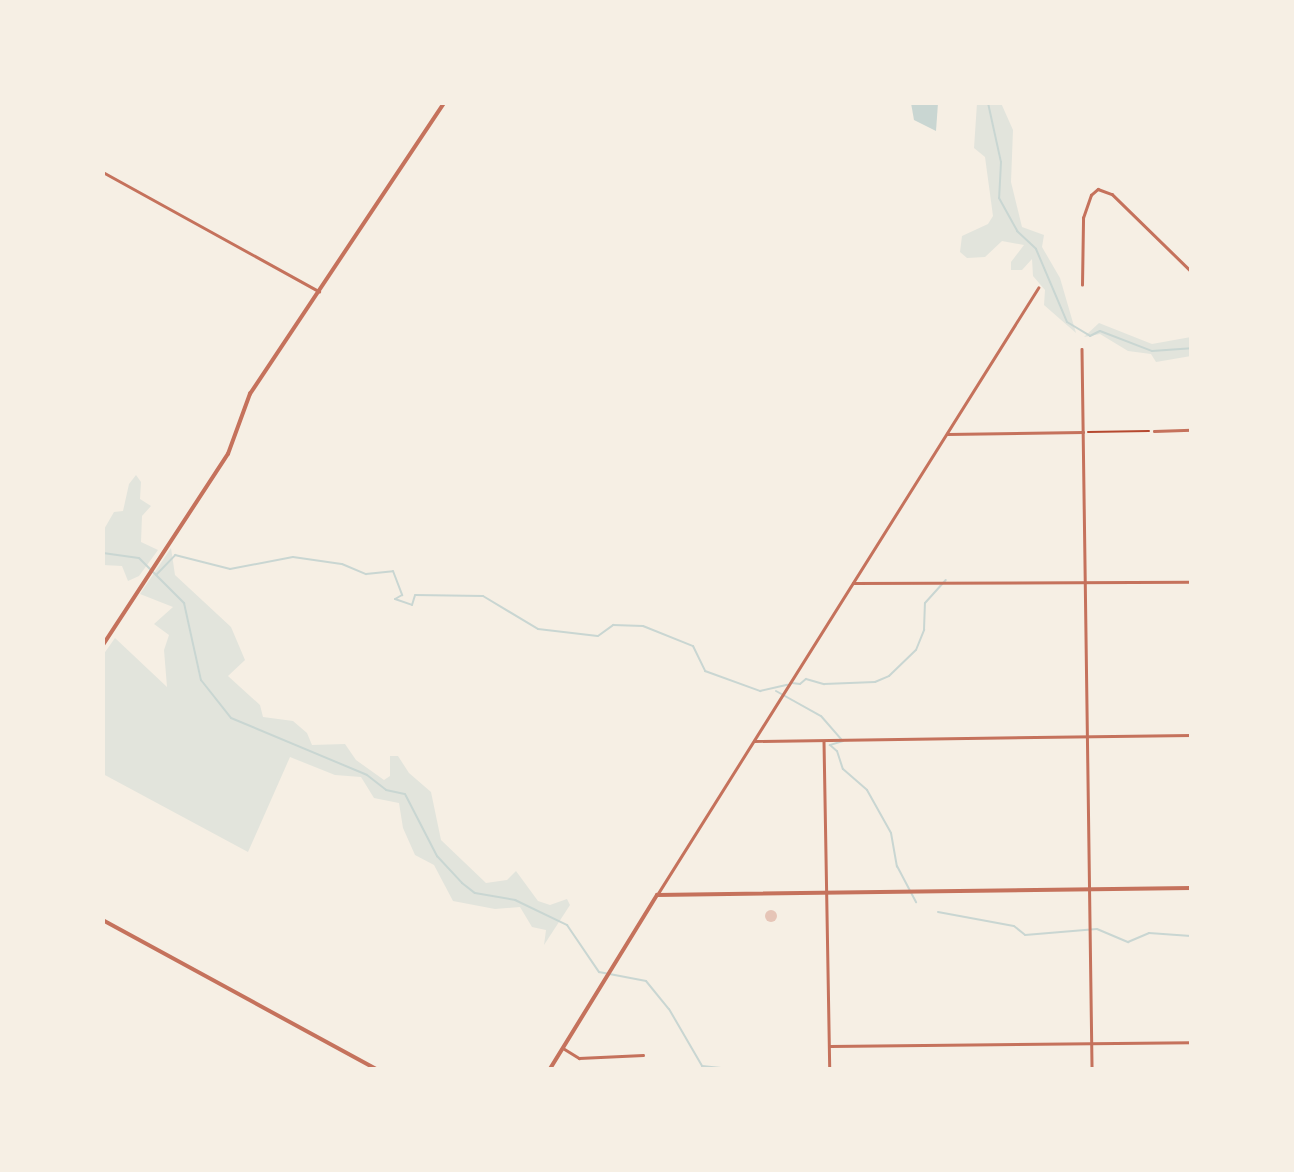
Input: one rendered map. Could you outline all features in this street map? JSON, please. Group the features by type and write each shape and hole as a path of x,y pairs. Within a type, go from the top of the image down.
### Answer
{"street":[{"path":"103,645 228,454 250,394 443,103"},
{"path":"103,173 319,291"},
{"path":"1082,285 1083,218 1091,195 1104,189 1191,271"},
{"path":"551,1069 657,895 1038,288"},
{"path":"1082,349 1092,1069"},
{"path":"1154,431 1191,430"},
{"path":"947,433 1083,432"},
{"path":"853,583 1191,582"},
{"path":"754,741 1191,735"},
{"path":"824,741 830,1069"},
{"path":"657,895 1191,888"},
{"path":"103,920 376,1069"},
{"path":"830,1046 1191,1042"},
{"path":"564,1048 579,1058 643,1055"}],"path":[{"path":"1083,432 1154,431"}],"shaded area":[{"path":"911,103 938,103 936,131 914,120"},
{"path":"977,103 1001,103 1013,130 1011,182 1022,227 1044,235 1042,247 1060,278 1076,333 1044,305 1045,290 1033,276 1032,259 1022,270 1011,270 1011,262 1024,245 1002,241 985,257 967,258 960,252 962,236 988,224 993,216 985,157 974,148"},
{"path":"1099,323 1152,344 1191,337 1191,356 1156,362 1151,354 1128,351 1100,334 1084,337"},
{"path":"136,475 141,482 140,499 151,506 142,516 141,542 158,550 139,576 128,581 122,566 103,565 103,531 114,512 123,511 129,484"},
{"path":"171,548 175,575 231,627 245,660 228,676 260,705 263,717 293,721 307,733 312,745 345,744 356,760 384,780 390,776 390,756 398,756 409,773 431,792 441,840 486,883 507,880 516,871 538,901 550,905 567,899 570,905 544,945 546,930 532,927 520,907 495,909 453,901 434,865 415,855 403,828 399,803 374,798 361,777 335,775 290,757 248,852 103,774 103,655 115,638 167,687 164,650 169,635 154,624 173,607 140,594"}],"building":[{"path":"771,910 777,916 771,922 765,916"}],"waterway":[{"path":"988,103 1001,162 999,198 1017,231 1036,249 1067,322 1090,336 1100,331 1152,351 1191,348"},
{"path":"103,553 139,558 184,603 201,680 231,718 367,775 386,790 405,794 437,856 462,883 475,893 515,900 567,925 599,972 646,981 669,1009 702,1066 733,1069"},
{"path":"156,575 175,555 230,569 293,557 342,564 366,574 393,571 402,595 395,599 412,605 415,595 483,596 538,629 598,636 613,625 643,626 693,646 705,671 760,691 787,685"},
{"path":"792,683 800,684 806,679 824,684 875,682 889,676 916,650 924,630 925,603 946,580"},
{"path":"776,691 821,716 843,741 830,745 837,751 843,769 867,790 891,833 897,866 916,902"},
{"path":"938,912 1014,926 1025,935 1097,929 1128,942 1149,933 1191,936"}]}
